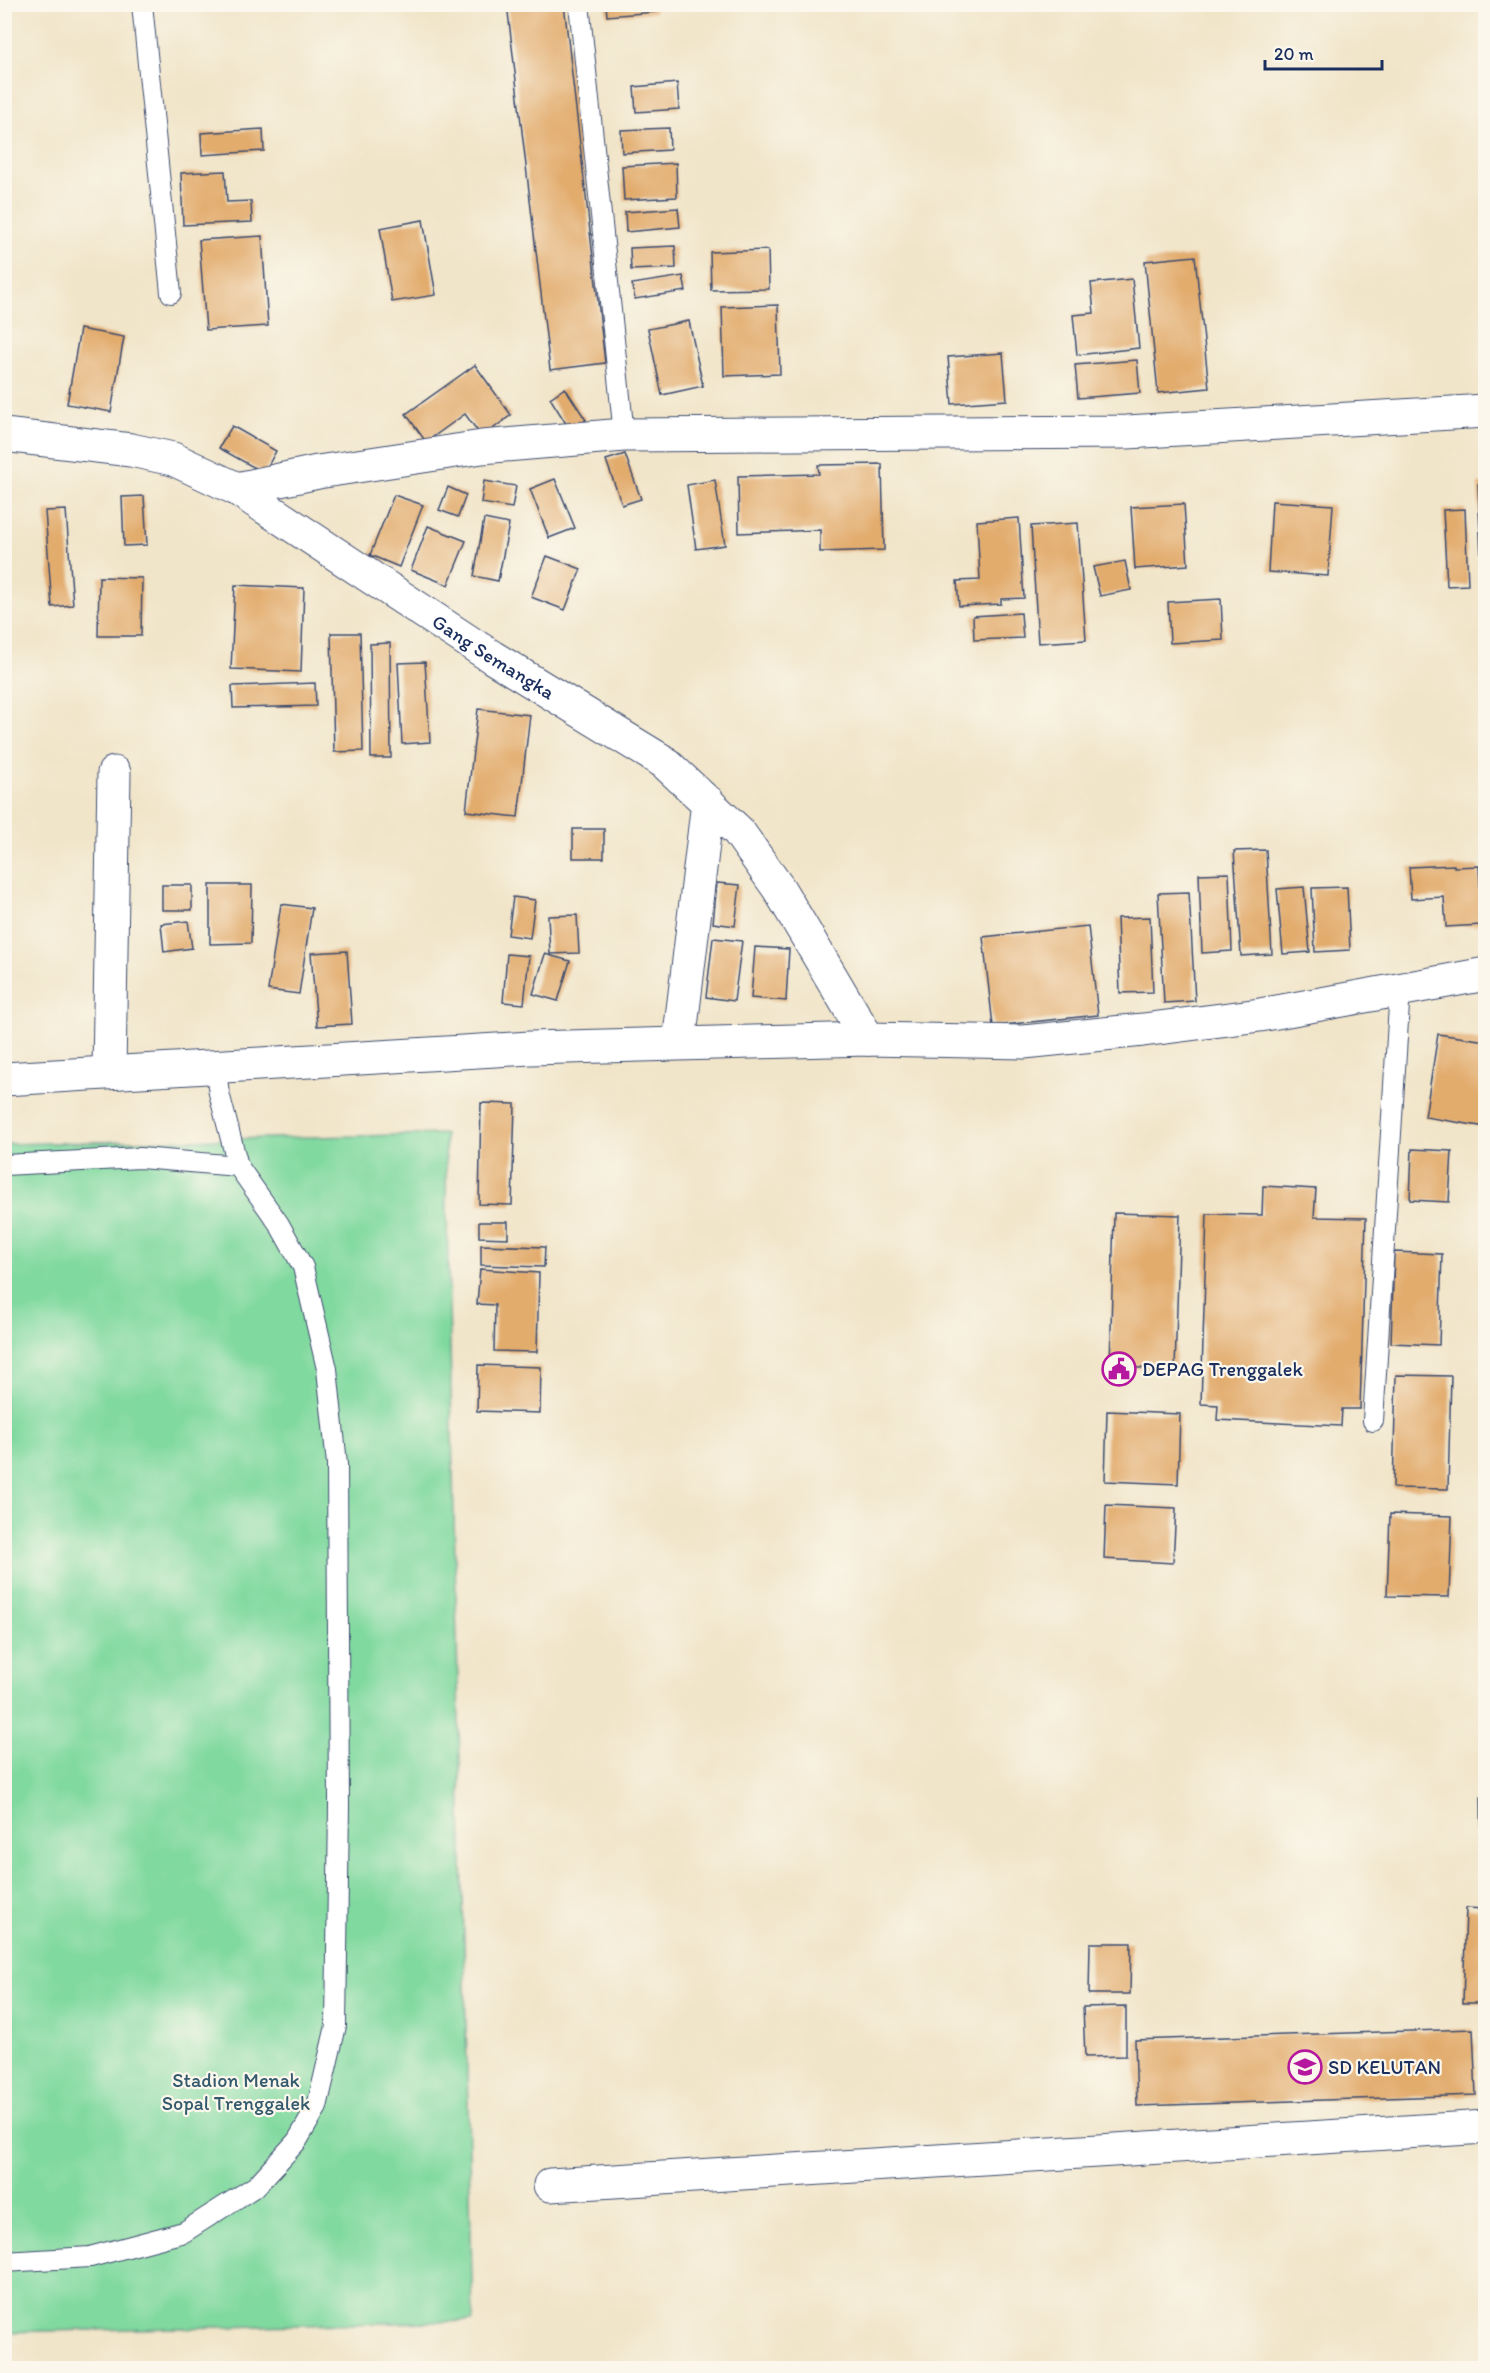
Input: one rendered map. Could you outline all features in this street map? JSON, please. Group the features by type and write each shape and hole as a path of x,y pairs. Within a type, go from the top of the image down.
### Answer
{"street":[{"path":"237,489 318,472 482,447 624,435 1127,432 1485,411"},
{"name":"Gang Semangka","path":"4,435 131,450 173,459 237,489 492,657 664,762 738,831 778,889 868,1039"},
{"path":"109,1072 114,772"},
{"path":"679,1043 708,802"},
{"path":"4,1079 530,1048 868,1039 1036,1040 1143,1030 1260,1015 1485,974"},
{"path":"550,2185 1485,2127"}],"lane":[{"path":"142,4 171,293"},
{"path":"579,4 624,435"},
{"path":"1373,1421 1400,989"},
{"path":"4,2262 90,2257 184,2232 256,2186 297,2141 317,2107 336,2026 339,1806 337,1464 328,1381 314,1306 303,1267 279,1224 238,1166 219,1093 215,1066"},
{"path":"4,1165 140,1158 238,1166"}],"green space":[{"name":"Stadion Menak Sopal Trenggalek","path":"445,1134 473,2321 5,2332 4,1144"}],"building":[{"path":"507,4 564,4 605,363 550,370"},
{"path":"606,4 655,4 655,12 607,16"},
{"path":"677,83 679,109 636,112 634,87"},
{"path":"669,128 670,150 622,153 621,130"},
{"path":"263,129 264,151 202,155 201,133"},
{"path":"676,163 677,197 624,200 622,166"},
{"path":"225,171 227,202 251,201 252,222 183,225 181,173"},
{"path":"678,208 680,227 626,232 625,212"},
{"path":"423,220 436,295 392,302 380,228"},
{"path":"262,236 268,326 206,330 199,240"},
{"path":"675,246 676,268 631,270 630,248"},
{"path":"768,250 769,289 711,290 710,252"},
{"path":"1195,256 1209,388 1158,393 1145,261"},
{"path":"683,276 686,291 635,299 632,284"},
{"path":"1132,279 1139,348 1077,355 1073,315 1094,313 1091,283"},
{"path":"778,305 780,374 724,376 722,307"},
{"path":"689,321 703,386 662,395 648,329"},
{"path":"80,329 124,337 111,412 67,404"},
{"path":"1003,353 1007,400 952,404 948,357"},
{"path":"1137,360 1140,393 1078,398 1075,365"},
{"path":"475,365 511,415 482,437 465,414 426,442 406,414"},
{"path":"565,388 586,420 570,430 550,398"},
{"path":"232,426 276,451 264,473 219,448"},
{"path":"625,454 641,499 622,505 606,460"},
{"path":"882,464 884,550 820,552 820,530 739,533 738,476 819,474 818,465"},
{"path":"555,479 575,528 549,538 530,489"},
{"path":"715,480 725,545 696,549 687,485"},
{"path":"484,481 516,486 512,508 481,503"},
{"path":"1486,483 1486,583 1482,583 1478,484"},
{"path":"448,487 466,495 458,517 439,510"},
{"path":"394,495 423,505 399,567 370,555"},
{"path":"144,496 147,545 124,546 122,497"},
{"path":"1272,501 1333,505 1328,576 1268,572"},
{"path":"1184,504 1188,565 1135,569 1131,507"},
{"path":"1465,509 1468,585 1447,586 1443,510"},
{"path":"66,510 73,605 52,607 45,511"},
{"path":"1019,518 1024,598 1001,599 1001,604 959,606 957,581 980,580 977,521"},
{"path":"484,519 509,524 498,581 474,576"},
{"path":"1078,523 1086,640 1038,643 1031,526"},
{"path":"428,526 466,541 448,585 411,570"},
{"path":"547,556 581,569 565,610 531,597"},
{"path":"1125,561 1131,590 1100,596 1093,567"},
{"path":"99,577 142,578 141,636 98,636"},
{"path":"235,585 304,588 301,672 231,669"},
{"path":"1221,599 1223,640 1170,643 1168,602"},
{"path":"1021,613 1023,638 974,640 973,616"},
{"path":"331,633 360,633 363,751 334,752"},
{"path":"390,643 391,758 371,758 370,644"},
{"path":"425,662 430,742 402,744 398,663"},
{"path":"315,683 316,706 233,708 232,686"},
{"path":"478,709 530,715 518,817 466,811"},
{"path":"573,829 604,829 604,858 573,858"},
{"path":"1266,850 1272,954 1241,956 1234,851"},
{"path":"1454,865 1454,867 1479,866 1482,925 1446,927 1444,897 1411,899 1409,867"},
{"path":"1229,873 1232,951 1202,953 1199,874"},
{"path":"717,883 740,885 735,926 713,923"},
{"path":"162,885 192,885 192,910 162,910"},
{"path":"210,885 252,885 251,943 210,944"},
{"path":"1304,887 1310,952 1283,954 1277,889"},
{"path":"1347,887 1350,950 1315,952 1312,888"},
{"path":"1189,892 1195,1001 1164,1003 1158,893"},
{"path":"513,897 535,900 530,938 508,935"},
{"path":"281,904 312,908 299,994 268,990"},
{"path":"577,915 579,953 550,954 548,916"},
{"path":"1150,917 1153,992 1120,993 1117,918"},
{"path":"188,921 192,948 164,952 161,924"},
{"path":"1088,926 1098,1015 993,1026 983,937"},
{"path":"713,938 742,941 734,1001 706,997"},
{"path":"755,947 789,949 786,1001 751,998"},
{"path":"347,951 352,1024 317,1026 311,953"},
{"path":"507,954 529,956 524,1004 503,1002"},
{"path":"545,954 570,961 558,1001 533,994"},
{"path":"1438,1034 1486,1041 1486,1127 1425,1117"},
{"path":"481,1103 515,1104 512,1205 479,1204"},
{"path":"1412,1149 1452,1151 1449,1202 1410,1200"},
{"path":"1263,1186 1316,1189 1314,1217 1366,1218 1360,1409 1342,1409 1341,1426 1217,1420 1218,1405 1201,1404 1207,1214 1262,1215"},
{"path":"1114,1213 1180,1215 1175,1369 1110,1367"},
{"path":"479,1222 508,1222 508,1238 479,1237"},
{"path":"481,1245 545,1247 544,1267 481,1265"},
{"path":"1394,1252 1442,1254 1439,1345 1391,1343"},
{"path":"480,1269 539,1273 537,1352 494,1351 495,1305 477,1304"},
{"path":"478,1365 541,1367 540,1413 477,1411"},
{"path":"1396,1375 1451,1376 1448,1489 1393,1488"},
{"path":"1107,1411 1180,1414 1178,1484 1105,1481"},
{"path":"1106,1505 1176,1508 1173,1563 1104,1559"},
{"path":"1390,1514 1452,1516 1449,1597 1387,1596"},
{"path":"1481,1797 1486,1797 1486,1868 1482,1868"},
{"path":"1466,1908 1486,1909 1486,2003 1463,2003"},
{"path":"1090,1943 1131,1943 1130,1994 1089,1994"},
{"path":"1126,2006 1126,2056 1085,2057 1083,2007"},
{"name":"SD KELUTAN","path":"1473,2029 1476,2095 1137,2106 1135,2040"}],"place":[{"name":"DEPAG Trenggalek","path":"1119,1369"},
{"name":"SD KELUTAN","path":"1305,2067"}]}
